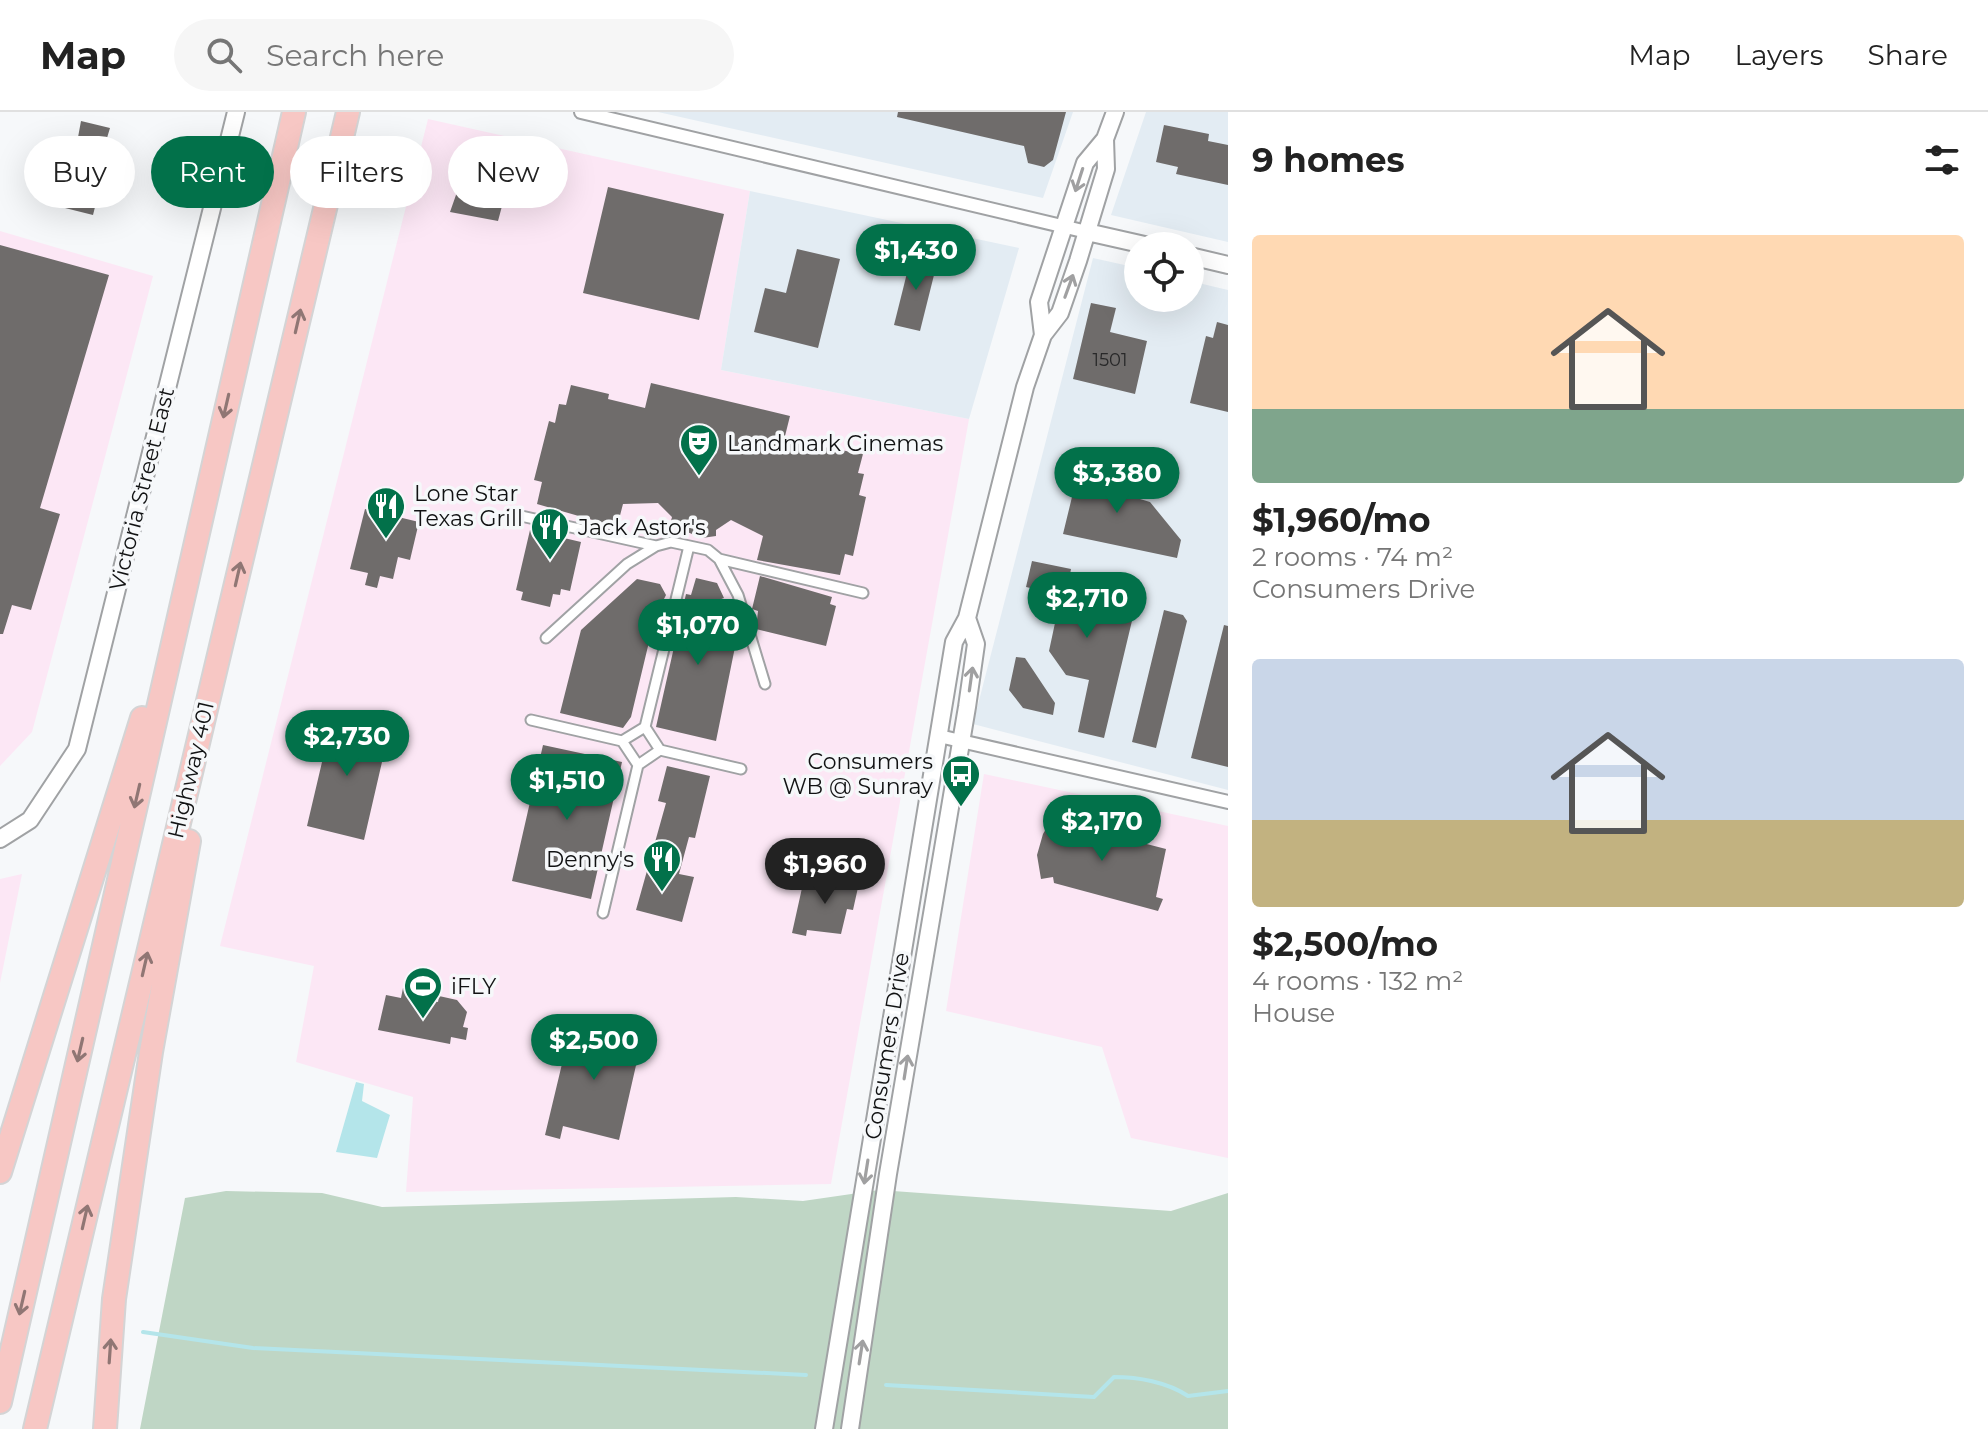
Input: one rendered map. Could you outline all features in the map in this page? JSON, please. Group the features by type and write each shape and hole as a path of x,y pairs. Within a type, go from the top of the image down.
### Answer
{"highway":[{"path":"0,1402 294,112"},
{"name":"Highway 401","path":"35,1429 348,112"},
{"path":"0,1172 192,556"},
{"path":"105,1429 114,1299 151,1052 220,650"}],"main road":[{"name":"Victoria Street East","path":"0,839 30,820 77,749 236,112"},
{"name":"Consumers Drive","path":"1043,335 1039,302 1085,163 1105,139 1115,112"},
{"name":"Consumers Drive","path":"824,1429 954,642 967,618 1003,468 1043,335 1060,313 1106,169 1105,139"},
{"path":"1087,232 1124,240"},
{"path":"1204,259 1228,265"},
{"name":"Consumers Drive","path":"850,1429 888,1174 976,644 967,618"}],"street":[{"path":"581,112 1087,232"},
{"path":"512,514 656,546"},
{"path":"546,638 627,564 656,546 671,542 708,550 719,559 738,595 765,684"},
{"path":"622,741 645,727 689,546"},
{"path":"719,559 863,593"},
{"path":"531,720 622,741 638,765"},
{"path":"645,727 660,750 741,769"},
{"path":"939,736 1228,802"},
{"path":"603,913 638,765 660,750"}],"shaded area":[{"path":"658,112 1073,112 1043,198"},
{"path":"1146,112 1228,112 1228,242 1204,236 1204,232 1185,232 1111,215"},
{"path":"428,119 504,136 448,136 448,208 568,208 568,150 750,191 721,370 969,419 831,1184 406,1192 413,1097 296,1062 314,966 220,946 406,208 432,208 432,136 424,136"},
{"path":"750,191 1019,248 969,419 721,370"},
{"path":"0,231 153,276 32,732 0,766"},
{"path":"1093,258 1124,265 1124,312 1204,312 1204,284 1228,290 1228,790 973,724"},
{"path":"984,774 1228,826 1228,1158 1131,1138 1102,1047 946,1011"},
{"path":"22,874 0,983 0,879"}],"green space":[{"path":"879,1190 1171,1211 1228,1193 1228,1429 140,1429 185,1198 226,1191 322,1193 382,1207 736,1197 803,1201"}],"water":[{"path":"356,1082 364,1084 362,1101 390,1115 377,1158 336,1152"}],"building":[{"path":"898,112 1066,112 1053,160 1044,167 1028,163 1024,146 897,117"},
{"path":"81,121 110,128 108,136 78,136"},
{"path":"1164,125 1209,134 1208,141 1228,145 1228,185 1176,174 1178,167 1156,162"},
{"path":"608,187 724,214 699,320 583,293"},
{"path":"65,208 95,208 93,215"},
{"path":"451,208 502,208 498,221 450,212"},
{"path":"0,245 109,275 40,508 60,514 31,610 12,605 3,634 0,634"},
{"path":"797,249 840,259 818,348 754,332 765,288 786,293"},
{"path":"912,253 938,259 920,331 894,325"},
{"path":"1091,303 1116,308 1110,332 1147,341 1135,394 1073,379"},
{"path":"1217,322 1228,325 1228,412 1190,403 1206,336 1213,338"},
{"name":"Landmark Cinemas","path":"651,383 790,416 784,440 863,454 858,473 864,474 859,495 866,497 853,556 845,554 840,575 757,560 763,536 731,520 716,530 716,536 702,538 670,525 672,517 658,503 623,504 617,527 537,504 542,482 534,480 549,421 555,423 559,404 566,405 571,385 609,394 608,399 645,408"},
{"path":"1080,464 1135,478 1130,496 1150,502 1181,540 1177,558 1063,534"},
{"name":"Lone Star Texas Grill","path":"365,509 419,522 410,560 398,557 393,579 380,576 377,588 365,585 368,573 350,569"},
{"name":"Jack Astor's","path":"530,530 581,542 570,591 561,589 560,595 553,594 550,607 521,600 523,592 516,590"},
{"path":"1032,561 1071,569 1069,580 1085,583 1083,592 1136,604 1104,738 1078,732 1089,680 1066,675 1049,651 1061,595 1026,587"},
{"path":"760,576 832,597 830,604 836,606 826,646 756,629 758,611 752,609"},
{"path":"696,578 717,583 724,598 716,601 735,647 716,741 656,727 686,594 691,595"},
{"path":"637,579 660,584 666,595 655,617 631,717 623,728 560,713 581,630"},
{"path":"1164,610 1183,615 1187,621 1156,748 1132,742"},
{"path":"1224,625 1228,626 1228,767 1191,758"},
{"path":"1016,657 1025,658 1055,703 1053,715 1023,708 1009,690"},
{"path":"334,711 373,720 367,744 382,748 379,761 382,762 364,840 307,826"},
{"path":"543,745 622,762 591,899 512,881"},
{"path":"667,766 710,776 695,838 689,837 679,874 694,877 682,922 636,910 666,803 658,801"},
{"path":"1056,812 1103,843 1107,828 1136,835 1135,841 1166,849 1156,897 1163,899 1158,911 1054,883 1053,877 1041,879 1037,855 1043,834"},
{"path":"849,872 861,874 853,910 847,909 841,934 807,930 806,936 792,933 804,879 845,888"},
{"name":"iFLY","path":"403,988 418,991 421,998 438,1002 439,996 457,1000 467,1012 463,1027 468,1028 466,1040 451,1037 450,1044 378,1030 386,995 401,998"},
{"path":"572,1022 642,1039 619,1140 563,1126 560,1139 545,1135"}],"waterway":[{"path":"143,1332 253,1348 806,1375"},
{"path":"886,1385 1094,1397 1114,1377 1152,1381 1188,1396 1228,1391"}],"place":[{"name":"Landmark Cinemas","path":"699,477"},
{"name":"Lone Star Texas Grill","path":"386,540"},
{"name":"Jack Astor's","path":"550,561"},
{"name":"Consumers WB @ Sunray","path":"961,808"},
{"name":"Denny's","path":"662,893"},
{"name":"iFLY","path":"423,1020"}]}
